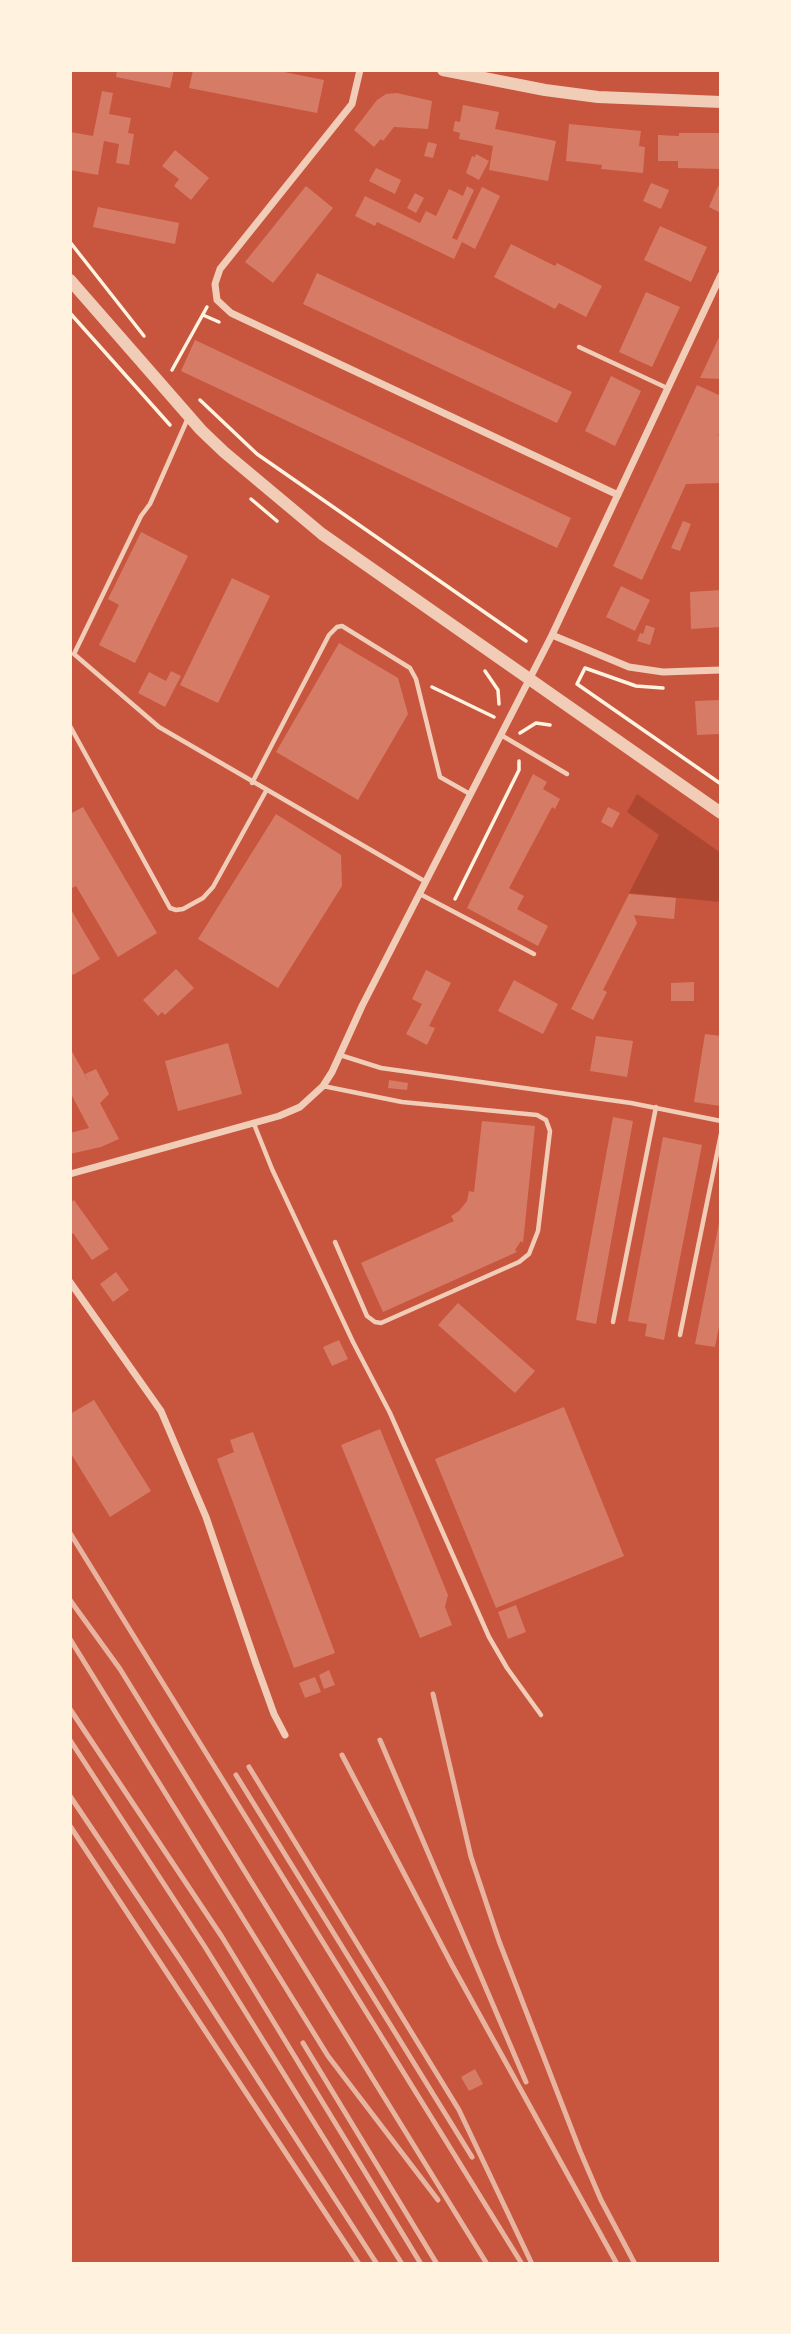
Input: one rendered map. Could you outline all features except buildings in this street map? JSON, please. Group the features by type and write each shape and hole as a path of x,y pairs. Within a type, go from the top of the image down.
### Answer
{"street":[{"path":"360,70 352,104 220,270 215,293 222,306 230,313 618,495"},
{"path":"443,70 545,90 598,97 721,102"},
{"path":"70,1174 254,1124 300,1107 323,1086 552,635 721,275"},
{"path":"71,282 189,417 224,452 322,534 721,813"},
{"path":"552,635 629,667 663,672 721,670"},
{"path":"70,1282 161,1411 206,1517 274,1714 285,1735"}],"lane":[{"path":"579,347 668,389"},
{"path":"70,663 141,516 150,504 189,417"},
{"path":"252,783 329,635 337,627 348,628 410,668 416,679 440,778 471,794"},
{"path":"74,654 159,727 426,883"},
{"path":"70,726 170,908 176,910 203,898 213,887 266,791"},
{"path":"501,735 567,774"},
{"path":"420,894 534,954"},
{"path":"340,1055 381,1068 656,1107 721,1121"},
{"path":"323,1086 402,1102 537,1115 546,1120 550,1131 538,1231 529,1254 519,1262 381,1323 367,1316 335,1241"},
{"path":"613,1322 656,1107"},
{"path":"254,1124 272,1169 353,1342 390,1413 489,1637 541,1716"},
{"path":"680,1335 721,1134"}],"path":[{"path":"70,242 145,337"},
{"path":"178,377 172,370 215,293"},
{"path":"194,393 257,454 526,641"},
{"path":"585,668 577,684 721,784"},
{"path":"416,679 496,718"},
{"path":"450,910 519,770 517,738 525,728 536,723 550,725"}],"shaded area":[{"path":"637,794 721,853 721,902 629,893 659,835 627,812"}],"railway":[{"path":"70,1533 522,2264"},
{"path":"70,1600 120,1669 487,2264"},
{"path":"70,1639 328,2056 438,2200"},
{"path":"433,1694 471,1857 499,1941 580,2151 601,2200 635,2264"},
{"path":"70,1709 222,1937 421,2264"},
{"path":"70,1740 205,1947 402,2264"},
{"path":"380,1740 526,2082"},
{"path":"342,1755 452,1965 617,2264"},
{"path":"249,1767 459,2110 532,2264"},
{"path":"236,1775 472,2157"},
{"path":"70,1796 183,1964 377,2264"},
{"path":"70,1826 359,2264"},
{"path":"303,2043 437,2264"}]}
